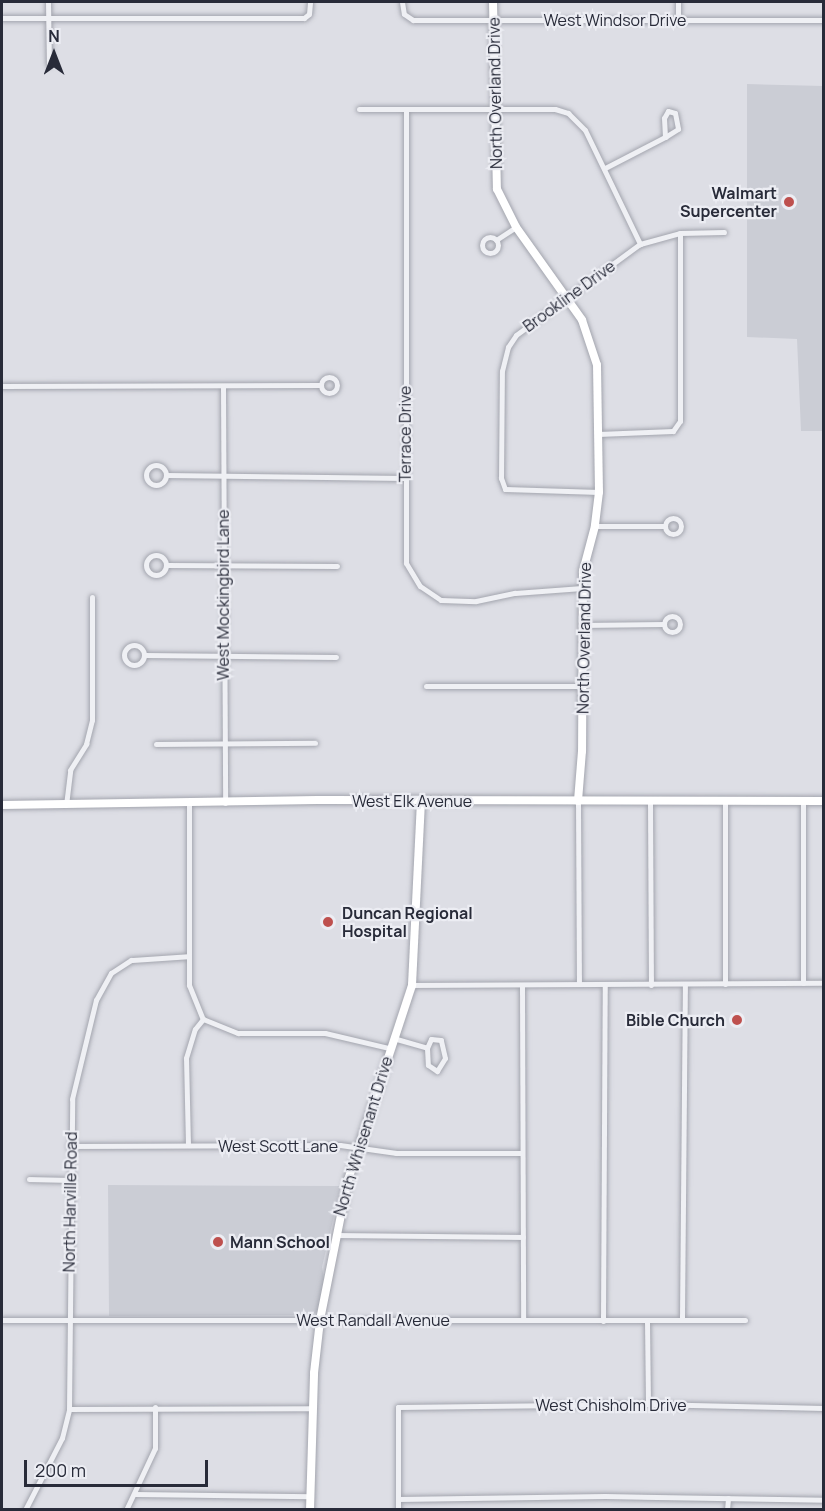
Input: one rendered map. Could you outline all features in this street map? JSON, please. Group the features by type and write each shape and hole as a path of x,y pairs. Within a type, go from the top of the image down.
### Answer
{"street":[{"path":"48,2 49,64"},
{"path":"2,18 304,18 309,14 310,2"},
{"name":"West Windsor Drive","path":"402,2 407,17 493,20 824,20"},
{"name":"North Overland Drive","path":"494,2 497,189 516,227 568,295 591,339 597,365 599,492 595,526 585,557 582,588 578,801"},
{"path":"678,2 678,20"},
{"path":"359,109 555,109 568,113 585,130 640,244"},
{"name":"Terrace Drive","path":"405,110 406,563 430,595 457,602 515,592 582,588"},
{"path":"605,168 665,137 678,129 675,112 668,111 664,118 665,137"},
{"path":"496,240 516,227"},
{"name":"Brookline Drive","path":"599,492 516,492 505,489 501,478 501,371 506,353 516,334 640,244 680,233 724,232"},
{"path":"598,434 673,431 680,421 680,233"},
{"path":"2,386 321,385"},
{"name":"West Mockingbird Lane","path":"224,386 222,474 225,803"},
{"path":"166,475 405,478"},
{"path":"595,526 665,526"},
{"path":"166,565 337,566"},
{"path":"66,805 70,770 86,744 92,720 92,597"},
{"path":"581,625 664,624"},
{"path":"144,655 336,657"},
{"path":"426,686 581,686"},
{"path":"156,744 315,743"},
{"name":"West Elk Avenue","path":"2,805 421,801 824,801"},
{"name":"North Whisenant Drive","path":"310,1509 312,1408 320,1320 334,1235 358,1147 389,1048 412,985 421,801"},
{"path":"578,801 579,984"},
{"path":"725,984 726,801"},
{"path":"802,983 803,801"},
{"path":"650,802 651,984"},
{"path":"189,805 190,997 203,1019 238,1033 325,1033 389,1048"},
{"name":"North Harville Road","path":"25,1509 62,1438 69,1409 69,1146 77,1071 102,984 111,974 131,960 189,956"},
{"path":"412,985 824,983"},
{"path":"603,1321 605,984"},
{"path":"522,985 523,1320"},
{"path":"682,1319 685,985"},
{"path":"188,1145 186,1058 195,1029 203,1019"},
{"path":"393,1038 427,1048"},
{"path":"431,1039 441,1040 445,1058 437,1071 428,1065 427,1048 431,1039"},
{"name":"West Scott Lane","path":"69,1146 358,1147 396,1153 522,1153"},
{"path":"29,1179 69,1180"},
{"path":"334,1235 523,1237"},
{"name":"West Randall Avenue","path":"2,1320 745,1320"},
{"path":"648,1321 648,1404"},
{"name":"West Chisholm Drive","path":"398,1499 398,1407 648,1404 824,1408"},
{"path":"126,1509 155,1448 155,1407"},
{"path":"69,1409 312,1408"},
{"path":"135,1494 310,1496"},
{"path":"728,1498 728,1509"},
{"path":"398,1509 398,1499 824,1500"}],"shaded area":[{"path":"747,84 823,86 823,431 801,431 797,339 747,337"},
{"name":"Mann School","path":"108,1185 341,1186 322,1267 324,1278 318,1312 307,1315 109,1316"}],"place":[{"name":"Walmart Supercenter","path":"789,202"},
{"name":"Duncan Regional Hospital","path":"328,922"},
{"name":"Bible Church","path":"737,1020"},
{"name":"Mann School","path":"218,1242"}]}
